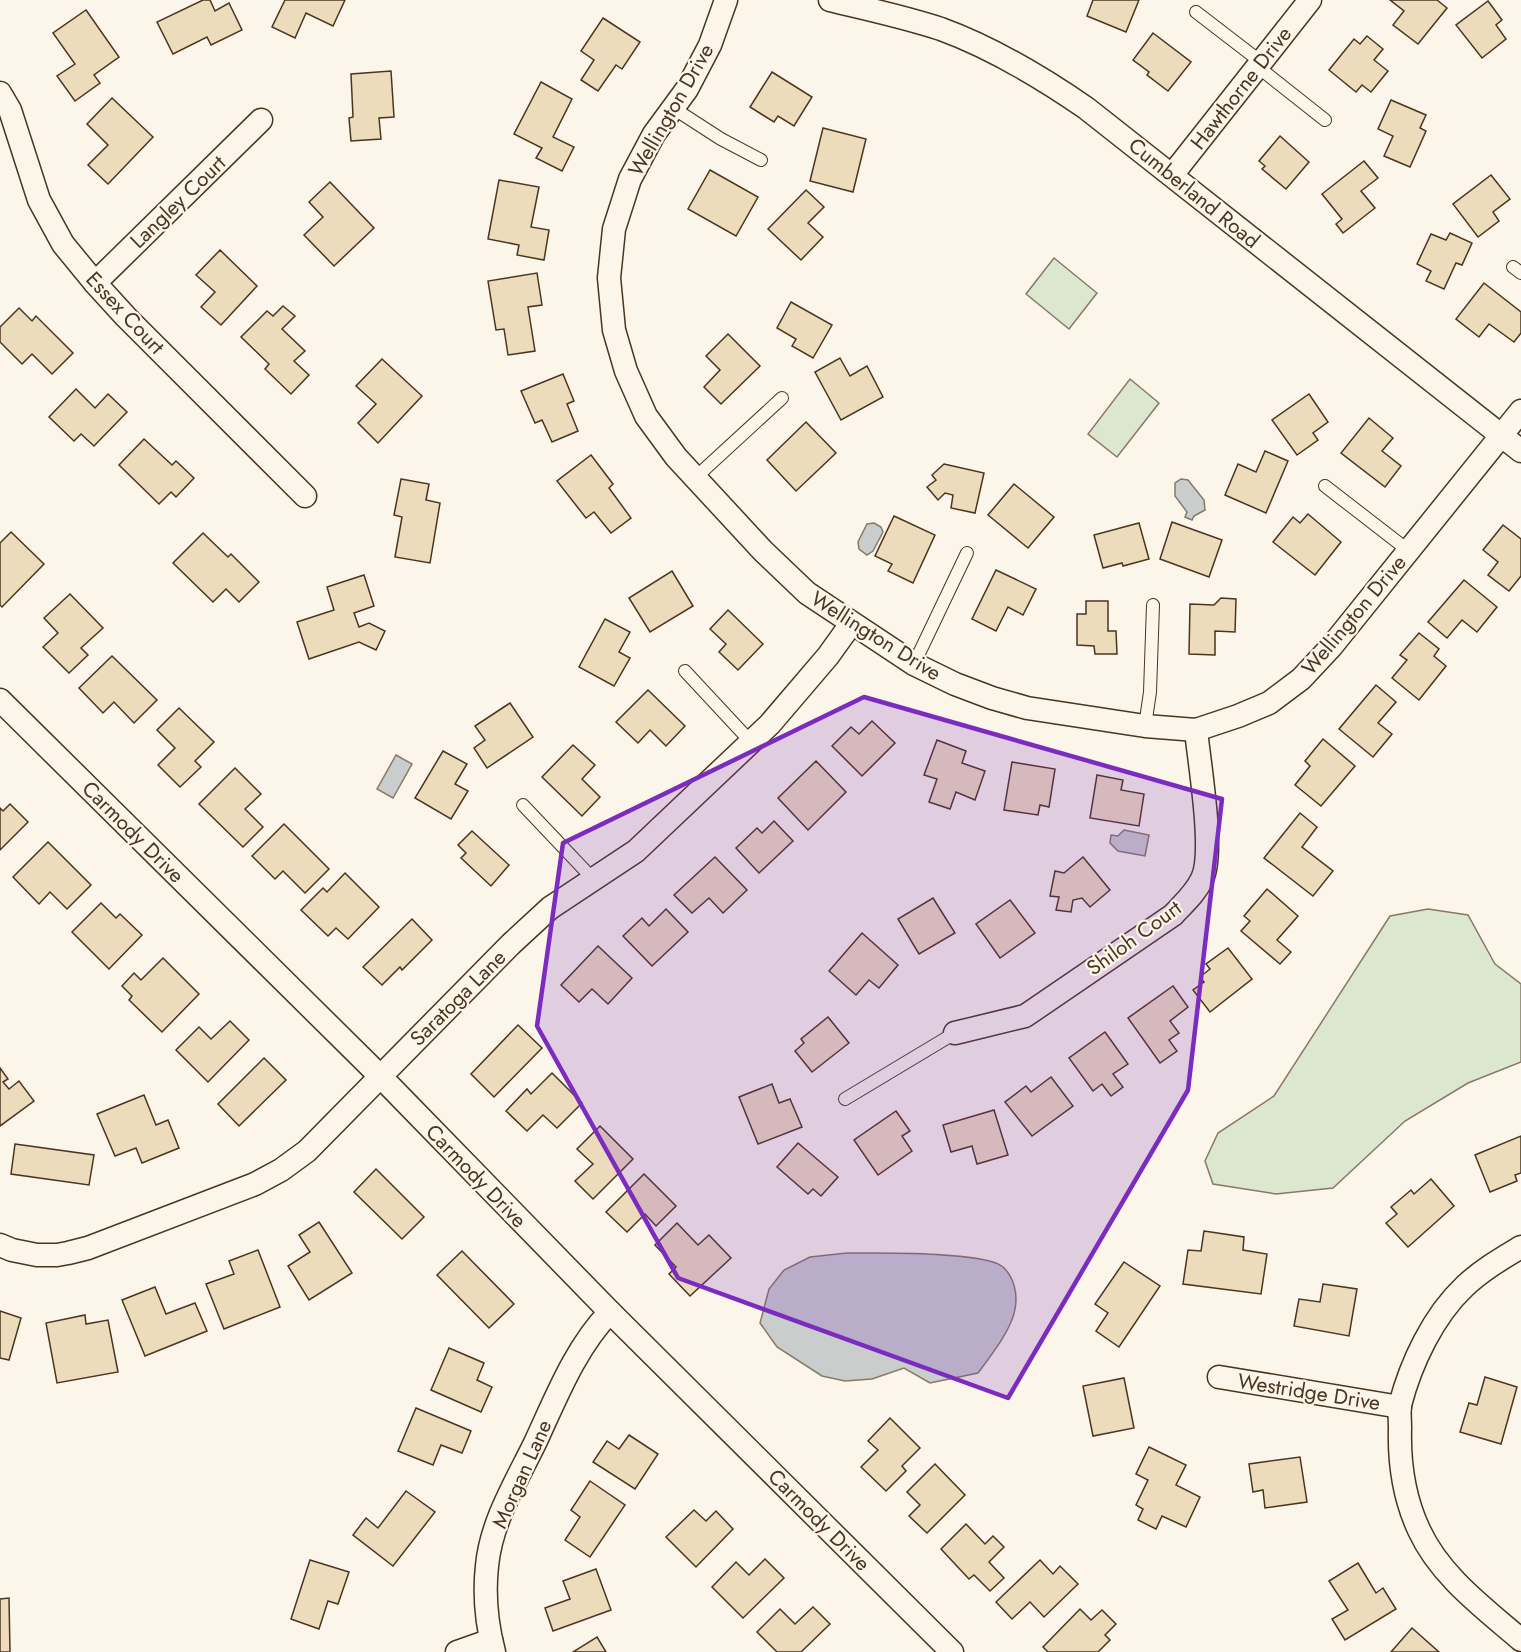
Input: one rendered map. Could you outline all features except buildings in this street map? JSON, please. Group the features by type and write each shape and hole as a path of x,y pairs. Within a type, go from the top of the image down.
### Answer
{"street":[{"name":"Wellington Drive","path":"726,0 710,45 687,89 654,134 630,179 614,229 609,278 613,326 626,371 646,416 676,457 763,551 807,593 914,664 955,684 1027,708 1145,726 1196,730 1238,716 1269,703 1301,679 1331,647 1521,411"},
{"name":"Cumberland Road","path":"830,0 887,13 942,30 991,51 1042,78 1086,108 1521,451"},
{"name":"Hawthorne Drive","path":"1172,175 1310,0"},
{"name":"Essex Court","path":"0,93 10,110 39,200 63,244 95,283 305,496"},
{"name":"Langley Court","path":"95,283 261,120"},
{"name":"Saratoga Lane","path":"0,1245 37,1255 57,1255 78,1250 255,1184 281,1170 307,1151 550,908 636,851 751,742 800,690 851,624"},
{"name":"Carmody Drive","path":"0,700 381,1077 610,1312 952,1652"},
{"name":"Shiloh Court","path":"955,1033 1024,1016 1173,915 1192,896 1204,877 1208,851 1196,730"},
{"name":"Westridge Drive","path":"1521,1247 1495,1262 1464,1287 1440,1315 1420,1350 1400,1407 1399,1451 1405,1490 1419,1531 1442,1566 1470,1596 1521,1640"},
{"name":"Morgan Lane","path":"492,1646 487,1607 486,1565 496,1524 573,1364 597,1326 610,1312"},
{"name":"Westridge Drive","path":"1219,1377 1400,1407"},
{"path":"457,1652 492,1646"}],"lane":[{"path":"1196,12 1325,120"},
{"path":"673,108 721,139 761,160"},
{"path":"695,478 782,398"},
{"path":"1324,486 1409,551"},
{"path":"914,664 967,553"},
{"path":"1145,726 1150,692 1153,605"},
{"path":"685,671 751,742"},
{"path":"523,805 594,880"},
{"path":"845,1099 955,1033"}],"highlighted area":[{"path":"864,697 1222,799 1188,1090 1008,1398 678,1278 537,1026 563,843"}],"green space":[{"path":"1054,258 1097,293 1069,329 1026,294"},
{"path":"1130,379 1159,403 1117,457 1088,434"},
{"path":"1428,909 1468,915 1495,964 1521,984 1521,1062 1468,1083 1405,1121 1333,1188 1276,1194 1213,1184 1205,1161 1218,1133 1274,1096 1390,916"}],"shaded area":[{"path":"1181,479 1188,480 1204,500 1205,510 1194,516 1192,520 1185,517 1187,512 1175,496 1175,483"},
{"path":"874,523 881,527 883,532 873,551 867,555 859,549 858,542 867,524"},
{"path":"396,755 412,764 393,798 377,789"},
{"path":"1124,830 1149,835 1145,856 1118,851 1110,843 1111,835 1118,836"},
{"path":"847,1253 929,1254 993,1262 1007,1271 1014,1286 1016,1303 1010,1325 978,1373 930,1383 904,1368 872,1379 845,1381 822,1376 777,1347 760,1323 769,1289 784,1270 810,1257"}]}
